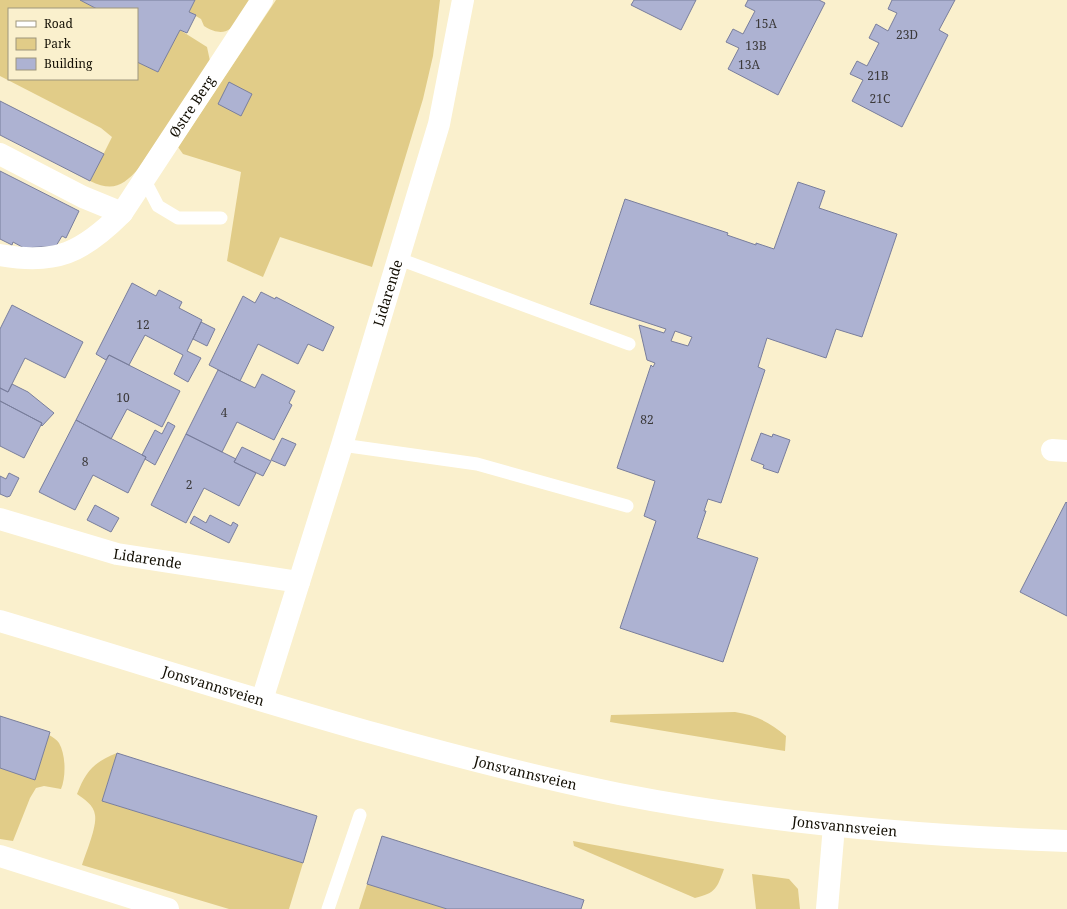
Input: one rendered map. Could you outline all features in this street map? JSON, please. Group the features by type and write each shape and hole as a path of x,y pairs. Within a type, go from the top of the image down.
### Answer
{"street":[{"name":"Østre Berg","path":"0,255 23,259 60,256 93,239 122,213 262,0"},
{"name":"Lidarende","path":"262,700 342,445 439,124 463,0"},
{"path":"0,154 83,196 122,213"},
{"name":"Lidarende","path":"0,520 117,554 299,582"},
{"name":"Jonsvannsveien","path":"0,620 428,749 620,794 704,808 834,826 922,834 1067,841"},
{"path":"827,909 834,826"},
{"path":"0,856 168,909"}],"lane":[{"path":"144,179 158,206 178,218 221,218"},
{"path":"399,259 629,344"},
{"path":"342,445 477,464 627,506"},
{"path":"328,909 360,815"}],"green space":[{"path":"0,0 80,0 95,8 8,8 8,80 138,80 138,62 158,72 180,30 207,47 210,61 139,168 123,183 111,186 105,186 90,181 112,137 101,128 0,76"},
{"path":"195,0 251,0 233,27 227,31 221,32 213,31 204,26 201,19 189,12"},
{"path":"276,0 440,0 433,56 423,99 372,267 280,237 263,277 227,261 241,172 183,154 178,147"},
{"path":"735,712 762,720 780,731 786,736 785,751 610,722 611,715"},
{"path":"49,735 58,742 63,754 64,772 61,789 44,786 36,788 30,798 13,841 0,839 0,768 35,780"},
{"path":"117,753 102,801 303,863 289,909 229,909 82,865 93,833 95,815 91,805 77,794 84,779 92,768 102,760"},
{"path":"573,841 724,869 715,889 712,892 695,898 574,846"},
{"path":"752,874 789,879 798,889 800,909 756,909"},
{"path":"367,884 447,909 359,909"}],"building":[{"path":"80,0 195,0 189,12 196,15 187,33 180,30 158,72 138,62 138,8 95,8"},
{"path":"634,0 696,0 681,30 631,5"},
{"path":"748,0 819,0 825,3 778,95 728,69 739,48 726,42 733,29 743,34 755,11 745,6"},
{"path":"892,0 955,0 939,30 948,35 902,127 852,101 863,80 850,74 857,61 867,66 879,43 869,38 876,24 888,31 897,13 888,9"},
{"path":"229,82 252,94 241,116 218,104"},
{"path":"0,101 104,154 90,181 0,135"},
{"path":"0,171 79,211 66,238 62,236 56,246 24,248 13,242 12,245 0,239"},
{"path":"798,182 825,191 819,208 897,234 862,337 836,329 826,358 767,338 758,367 765,370 721,503 708,499 704,511 706,511 697,538 758,558 723,662 620,628 656,521 644,516 655,481 617,468 651,365 653,367 655,363 647,360 639,325 664,333 666,329 590,304 625,199 728,233 727,235 756,245 756,243 774,249","holes":["675,331 692,337 688,346 671,341"]},
{"path":"132,283 156,296 159,290 182,302 179,308 202,320 187,351 201,358 188,382 174,374 183,355 145,335 129,365 109,355 106,360 96,354"},
{"path":"261,292 275,299 276,297 334,327 323,351 308,344 298,364 258,344 240,381 209,365 243,296 255,303"},
{"path":"12,305 83,342 65,378 25,358 8,392 0,388 0,329"},
{"path":"201,322 215,329 207,346 193,339"},
{"path":"109,355 180,391 162,427 127,409 111,439 76,420"},
{"path":"218,370 255,388 262,374 295,391 289,403 292,405 274,440 237,422 222,452 186,434"},
{"path":"12,384 28,392 54,413 42,426 42,423 0,401 0,388 8,392"},
{"path":"0,401 42,423 24,458 0,446"},
{"path":"76,420 146,457 128,493 93,475 75,510 39,492"},
{"path":"168,422 175,426 155,465 145,459 146,457 142,455 155,430 162,434"},
{"path":"761,433 772,437 773,434 790,440 778,473 763,468 764,465 751,460"},
{"path":"186,434 236,459 234,462 256,473 239,506 204,488 186,523 151,505"},
{"path":"282,438 296,444 285,466 271,460"},
{"path":"242,447 271,461 263,476 234,462"},
{"path":"9,473 19,478 10,496 7,497 0,494 0,476 6,479"},
{"path":"1066,502 1067,503 1067,616 1020,592"},
{"path":"95,505 119,518 111,532 87,520"},
{"path":"210,515 231,526 233,522 238,525 229,543 190,523 194,516 206,523"},
{"path":"0,716 50,732 35,780 0,768"},
{"path":"117,753 317,816 303,863 102,801"},
{"path":"382,836 584,900 581,909 447,909 367,884"}]}
